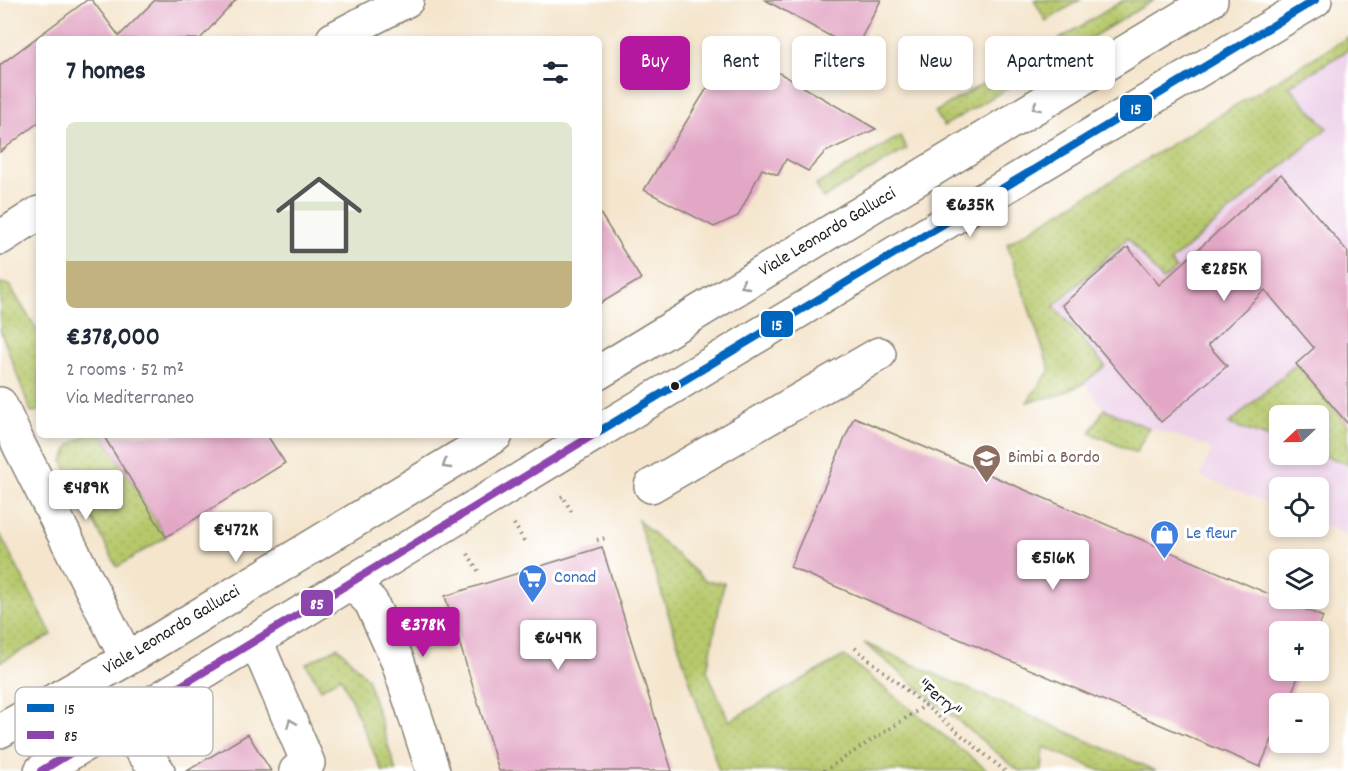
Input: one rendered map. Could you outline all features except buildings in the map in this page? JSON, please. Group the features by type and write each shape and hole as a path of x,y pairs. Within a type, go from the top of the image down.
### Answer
{"street":[{"path":"339,36 407,0"},
{"name":"Viale Leonardo Gallucci","path":"602,371 1211,0"},
{"path":"602,430 1315,0"},
{"path":"0,238 36,215"},
{"path":"651,486 879,354"},
{"path":"0,404 127,659"},
{"name":"Viale Leonardo Gallucci","path":"78,687 491,438"},
{"path":"180,687 588,438"},
{"path":"351,582 371,602 398,662 433,771"},
{"path":"256,641 309,763 296,771"},
{"name":"Viale Leonardo Gallucci","path":"0,731 15,722"},
{"path":"41,771 66,756"},
{"path":"147,756 158,771"}],"path":[{"path":"569,506 573,514"},
{"path":"514,525 526,544"},
{"path":"597,540 606,538"},
{"path":"473,565 480,574"},
{"name":"\"Ferry\"","path":"855,648 1005,771"},
{"path":"824,771 926,705"}],"shaded area":[{"path":"1348,50 1348,535 1329,527 1329,477 1269,477 1269,504 1200,476 1212,449 1149,428 1104,409 1084,383 1059,395 1011,254"}],"green space":[{"path":"1034,0 1080,0 1046,21"},
{"path":"1124,0 1154,0 1094,36 1065,36"},
{"path":"1348,37 1348,50 1289,86 1327,128 1170,262 1176,269 1162,280 1128,238 1054,306 1105,366 1084,383 1059,395 1027,402 1050,370 1007,244"},
{"path":"985,82 985,90 1005,90 944,126 935,112"},
{"path":"900,136 907,149 823,198 816,185"},
{"path":"0,283 9,285 36,328 36,411 31,412 0,329"},
{"path":"1296,364 1348,424 1348,464 1329,457 1329,405 1269,405 1269,438 1229,424"},
{"path":"1104,409 1149,428 1136,453 1090,433"},
{"path":"82,438 105,438 166,537 117,567 63,462 70,445"},
{"path":"638,520 706,581 724,583 707,671 729,721 844,656 988,771 719,771"},
{"path":"0,534 52,635 0,662"},
{"path":"864,643 1156,771 1101,771 1044,747 1042,771 1019,771"},
{"path":"338,647 367,678 396,771 382,771 341,677 321,689 306,664"}],"transit line":[{"name":"15","path":"602,430 1315,0"},
{"name":"85","path":"179,687 588,438"},
{"name":"85","path":"41,771 66,756"}],"place":[{"name":"Bimbi a Bordo","path":"987,484"},
{"name":"Le fleur","path":"1165,560"},
{"name":"Conad","path":"533,604"}]}
